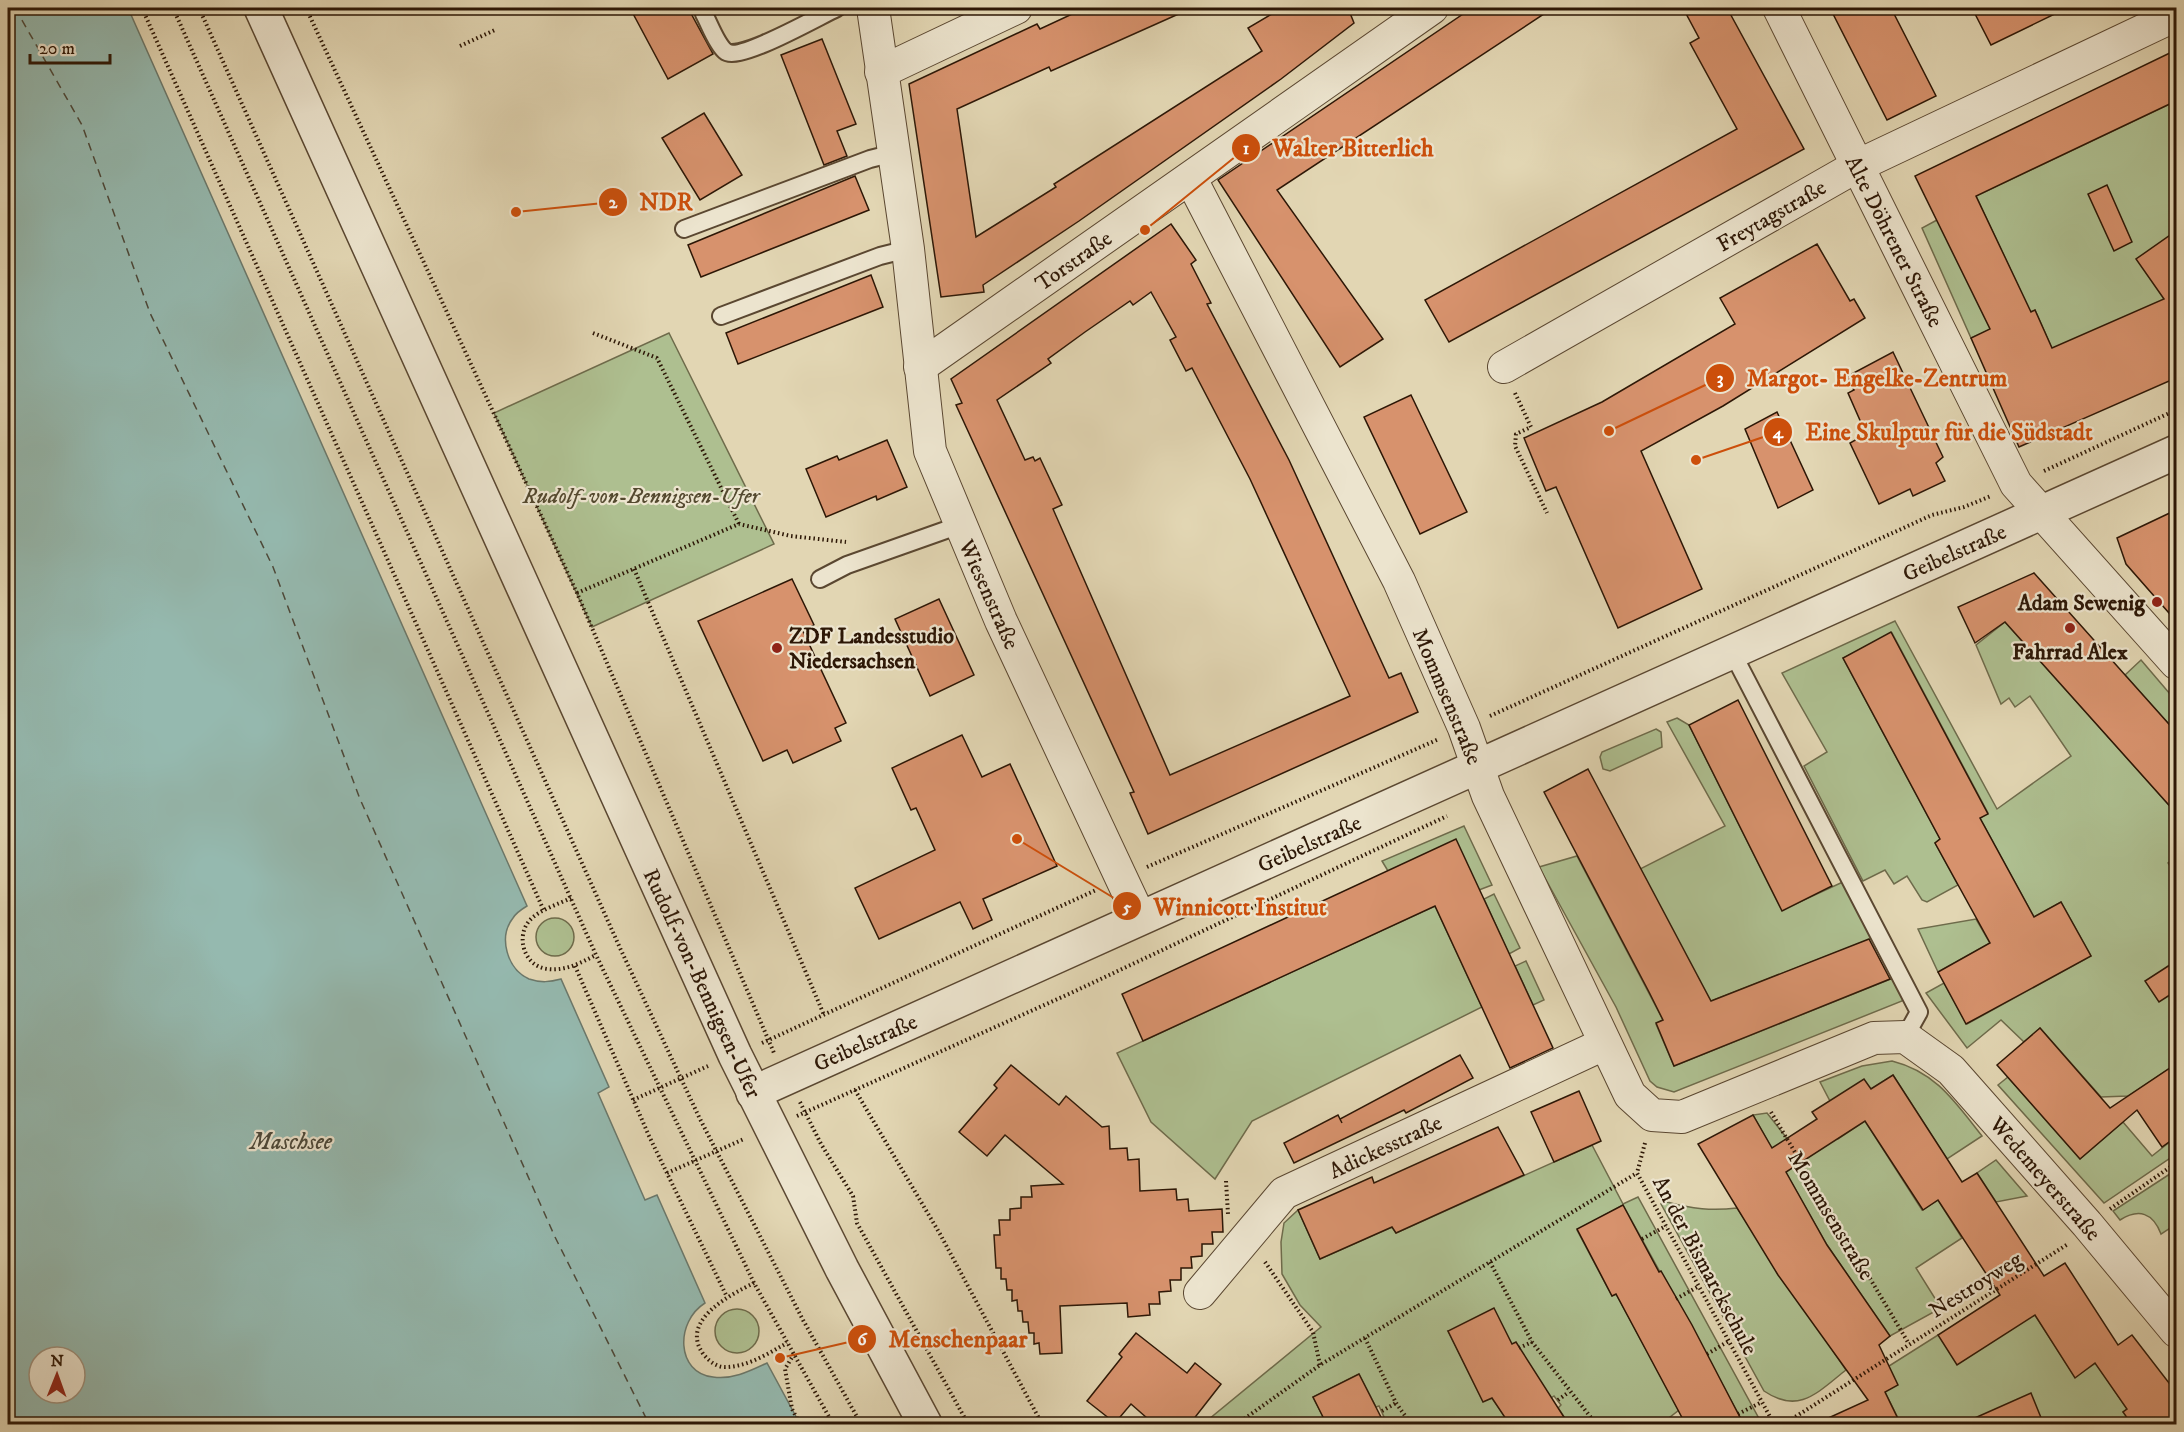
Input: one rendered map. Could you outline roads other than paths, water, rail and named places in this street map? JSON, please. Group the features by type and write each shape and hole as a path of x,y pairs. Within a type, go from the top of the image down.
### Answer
{"street":[{"name":"Rudolf-von-Bennigsen-Ufer","path":"261,8 735,1055 842,1269 925,1425"},
{"name":"Wiesenstraße","path":"873,8 908,249 930,451 1001,621 1140,918"},
{"path":"881,72 1016,8"},
{"name":"Torstraße","path":"920,367 1432,8"},
{"name":"Alte Döhrener Straße","path":"1779,8 2016,484 2176,663"},
{"name":"Freytagstraße","path":"1504,367 1857,166 2176,15"},
{"name":"Mommsenstraße","path":"1191,179 1399,581 1464,728 1483,782 1604,1044 1630,1095 1652,1115 1682,1117 1874,1038 1905,1038"},
{"name":"Geibelstraße","path":"753,1093 1140,918 1483,782 1732,652 2176,452"},
{"name":"Wedemeyerstraße","path":"1905,1038 1952,1070 2087,1224 2176,1331"},
{"name":"Adickesstraße","path":"1200,1293 1284,1193 1604,1044"}],"lane":[{"path":"704,14 725,51 732,55 752,49 837,8"},
{"path":"684,229 870,159 894,153"},
{"path":"721,316 880,256 908,249"},
{"path":"820,579 847,565 960,525"},
{"path":"1732,652 1919,1012 1905,1038"}],"water":[{"name":"Maschsee","path":"8,8 128,8 527,906 516,914 508,926 506,943 510,960 521,974 529,979 545,982 561,979 609,1087 598,1093 645,1200 657,1195 705,1303 695,1311 688,1322 684,1346 686,1357 701,1373 720,1378 741,1374 767,1363 800,1424 8,1424"}],"place":[{"name":"NDR","path":"516,212"},
{"name":"Walter Bitterlich","path":"1145,230"},
{"name":"Margot- Engelke-Zentrum","path":"1609,431"},
{"name":"Eine Skulptur für die Südstadt","path":"1696,460"},
{"name":"Adam Sewenig","path":"2157,602"},
{"name":"Fahrrad Alex","path":"2070,628"},
{"name":"ZDF Landesstudio Niedersachsen","path":"777,648"},
{"name":"Winnicott Institut","path":"1017,839"},
{"name":"Menschenpaar","path":"780,1358"}]}
